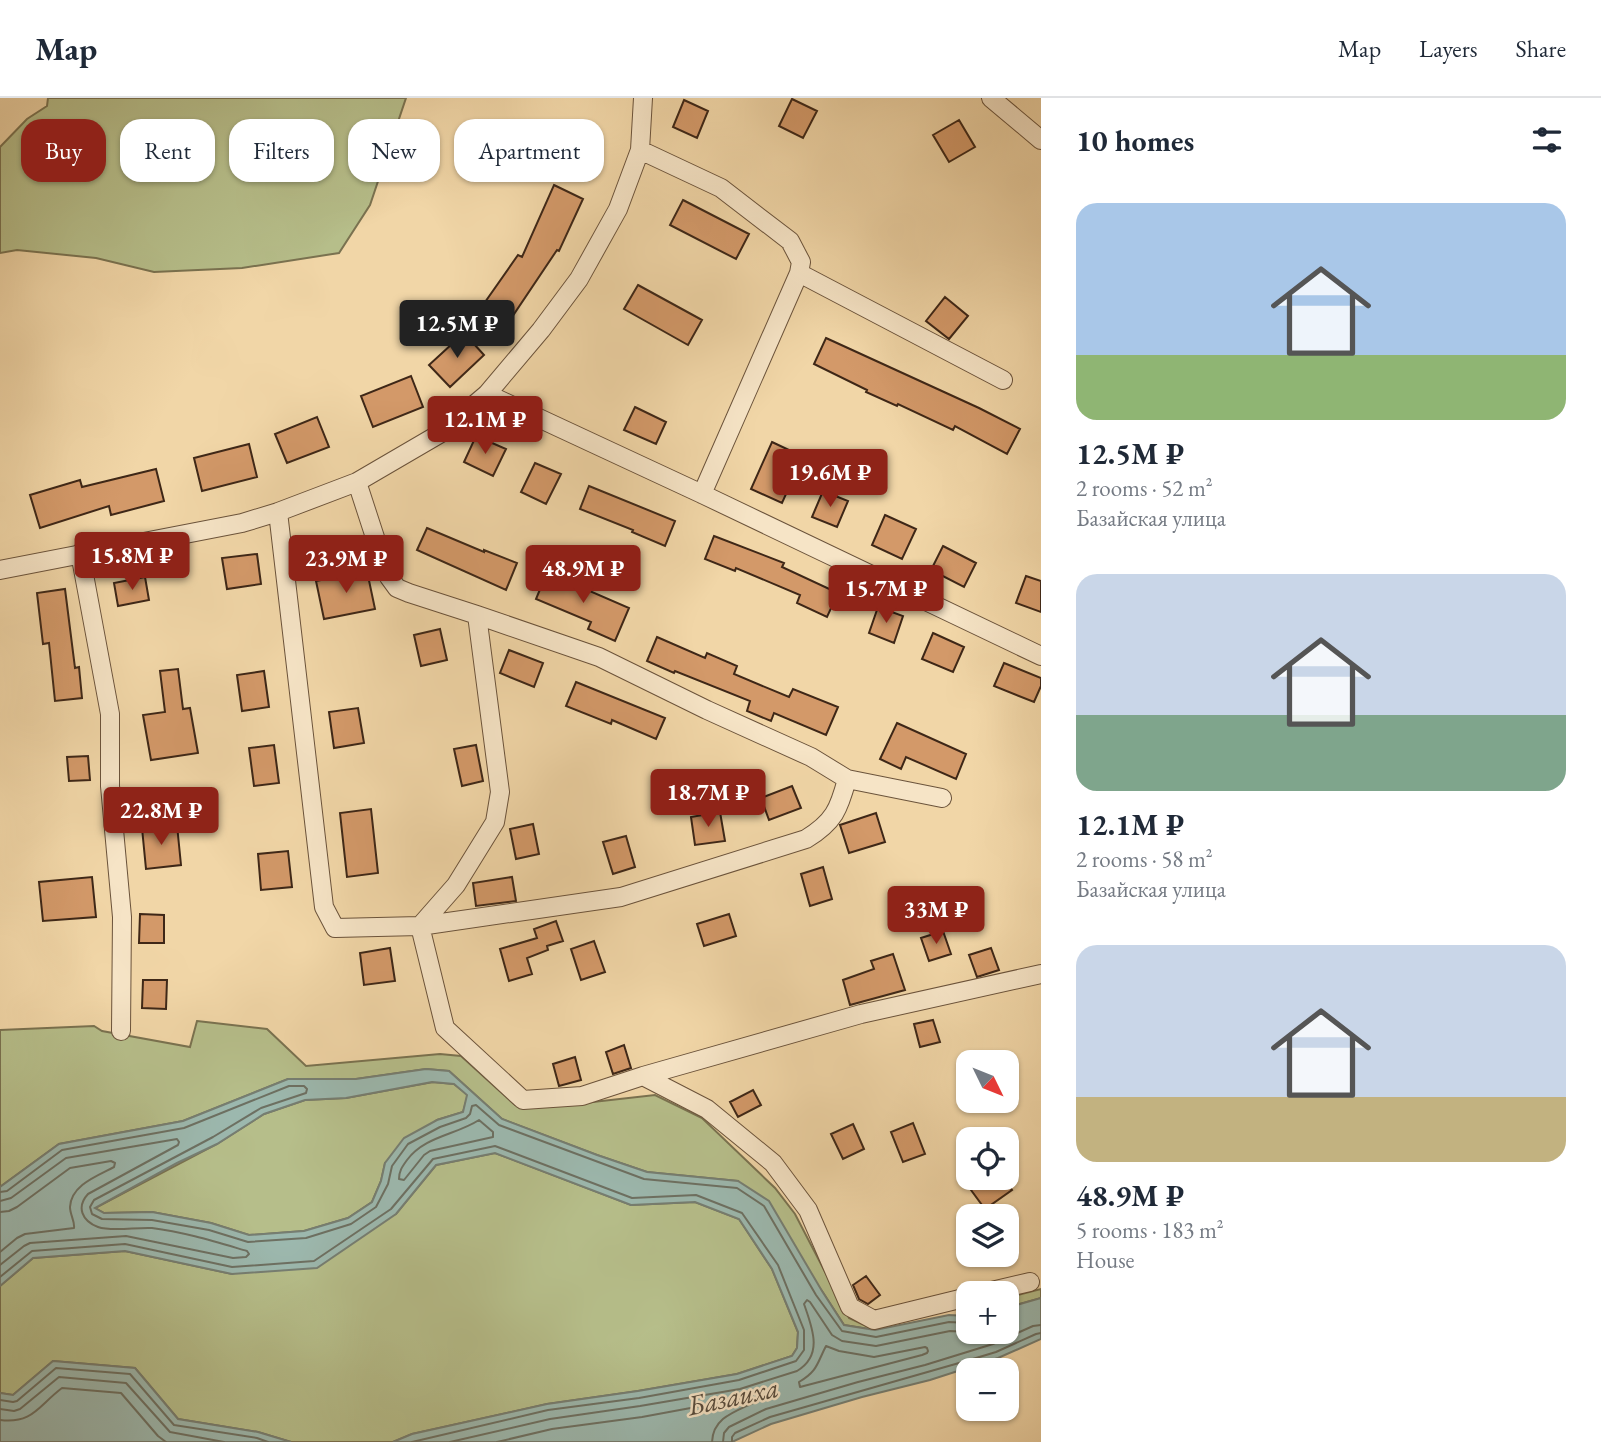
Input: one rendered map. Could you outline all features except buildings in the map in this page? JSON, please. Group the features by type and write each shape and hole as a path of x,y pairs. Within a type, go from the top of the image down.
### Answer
{"street":[{"path":"0,570 242,523 278,512 357,482 441,433 487,394 541,330 579,279 618,209 640,150 643,98"},
{"path":"995,99 1041,140"},
{"path":"640,150 721,188 790,240 801,262 799,273 702,494"},
{"path":"799,273 1003,380"},
{"path":"487,394 1041,656"},
{"path":"357,482 384,565 397,588 599,657 811,757 847,779 942,798"},
{"path":"278,512 324,907 335,928 421,926 621,897 806,839 824,828 840,803 847,779"},
{"path":"80,554 110,714 110,786 122,917 121,1031"},
{"path":"421,926 456,885 495,822 500,792 477,615"},
{"path":"421,926 444,1028 523,1100 582,1096 861,1014 1041,974"},
{"path":"643,1076 707,1109 773,1163 808,1210 850,1307 874,1320 956,1300"},
{"path":"1019,1285 1030,1282"}],"green space":[{"path":"48,98 406,98 399,119 348,119 348,182 378,182 370,205 339,253 242,268 154,272 96,258 17,250 0,253 0,147 21,125 21,182 106,182 106,119 27,119 47,106"},
{"path":"197,1021 267,1029 306,1066 440,1054 461,1056 515,1105 584,1103 655,1095 702,1118 775,1188 795,1214 849,1318 875,1330 844,1325 822,1291 738,1181 647,1172 502,1119 449,1071 426,1069 356,1079 288,1079 183,1121 59,1144 0,1187 0,1030 94,1026 102,1031 190,1047"},
{"path":"433,1082 454,1084 468,1095 463,1112 437,1120 385,1163 372,1202 348,1218 304,1231 249,1235 211,1223 152,1212 104,1213 95,1208 217,1144 264,1114 305,1100 346,1098"},
{"path":"495,1153 631,1205 695,1202 739,1219 772,1269 798,1332 797,1348 792,1356 737,1374 547,1404 412,1434 393,1442 291,1442 258,1432 178,1419 135,1368 53,1361 13,1395 0,1393 0,1286 33,1258 125,1251 232,1274 396,1214 436,1165"},
{"path":"1041,1289 1041,1298 1019,1304 1019,1295"}],"water":[{"name":"Базаиха","path":"426,1069 449,1071 502,1119 647,1172 738,1181 769,1201 844,1325 875,1330 956,1315 956,1344 1019,1344 1019,1304 1041,1298 1041,1339 998,1358 956,1358 956,1372 771,1424 732,1442 393,1442 412,1434 547,1404 737,1374 792,1356 797,1348 798,1332 772,1269 739,1219 695,1202 631,1205 495,1153 436,1165 396,1214 317,1268 232,1274 125,1251 33,1258 0,1286 0,1187 59,1144 183,1121 288,1079 356,1079","holes":["432,1082 454,1084 467,1095 463,1112 437,1120 404,1138 385,1163 372,1202 348,1218 304,1231 249,1235 211,1223 152,1212 104,1213 95,1208 217,1144 264,1114 305,1100 346,1098"]},
{"path":"53,1361 135,1368 178,1419 258,1432 291,1442 0,1442 0,1393 13,1395"}]}
